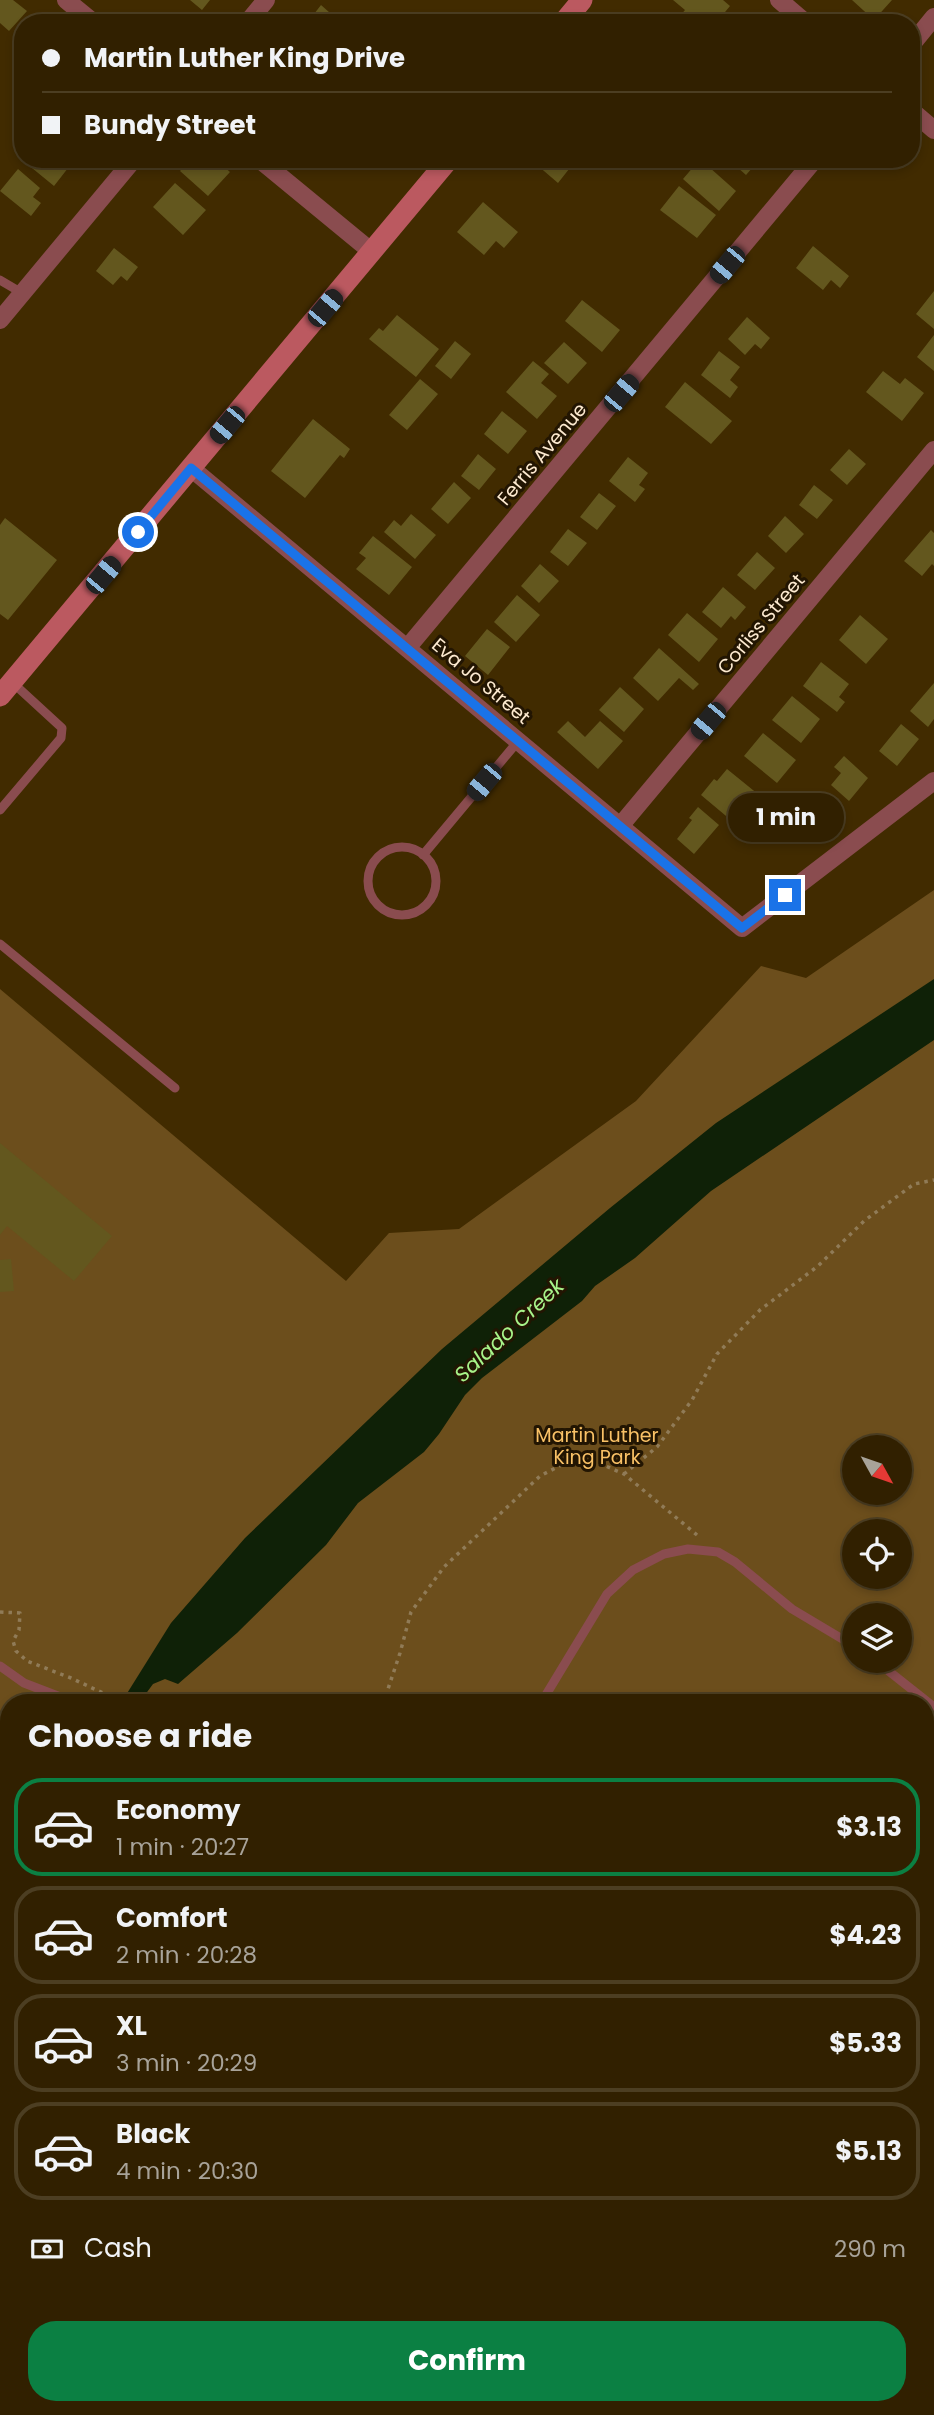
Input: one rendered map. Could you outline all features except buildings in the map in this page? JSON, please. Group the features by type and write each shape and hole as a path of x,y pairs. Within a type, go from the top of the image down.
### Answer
{"main road":[{"path":"571,14 582,0"},
{"path":"6,690 442,168"}],"street":[{"path":"66,0 83,14"},
{"path":"254,14 266,0"},
{"path":"779,0 795,14"},
{"path":"920,35 934,18"},
{"path":"920,118 934,130"},
{"path":"0,320 126,168"},
{"path":"270,168 372,252"},
{"name":"Ferris Avenue","path":"408,648 808,168"},
{"name":"Corliss Street","path":"621,825 934,450"},
{"name":"Eva Jo Street","path":"191,468 742,928 934,781"}],"lane":[{"path":"0,280 22,293"},
{"path":"0,810 61,738 62,729 6,690"},
{"path":"424,855 519,740"},
{"path":"402,847 414,849 424,855 435,873 435,884 427,903 409,914 387,912 371,896 368,885 373,863 381,854 402,847"},
{"path":"0,944 175,1088"},
{"path":"546,1694 607,1594 633,1570 664,1553 688,1549 718,1552 735,1562 792,1609 842,1639"},
{"path":"0,1667 24,1683 56,1694"},
{"path":"891,1673 918,1694"}],"path":[{"path":"624,1474 657,1447 692,1400 717,1354 760,1310 818,1266 864,1222 914,1184 934,1180"},
{"path":"386,1694 411,1612 444,1567 540,1476 573,1459 592,1460 624,1474 718,1552"},
{"path":"0,1612 20,1613 19,1630 13,1641 16,1651 27,1661 105,1694"}],"green space":[{"name":"Martin Luther King Park","path":"934,890 934,1694 0,1694 0,989 346,1281 389,1233 459,1229 636,1101 761,966 806,978"}],"water":[{"name":"Salado Creek","path":"934,979 934,1040 711,1191 635,1258 595,1286 582,1301 482,1378 465,1395 424,1452 358,1503 326,1545 237,1633 178,1684 165,1679 153,1684 146,1694 127,1694 171,1623 245,1538 442,1349 716,1123"}],"route":[{"path":"138,532 191,468 742,928 785,895"}]}
